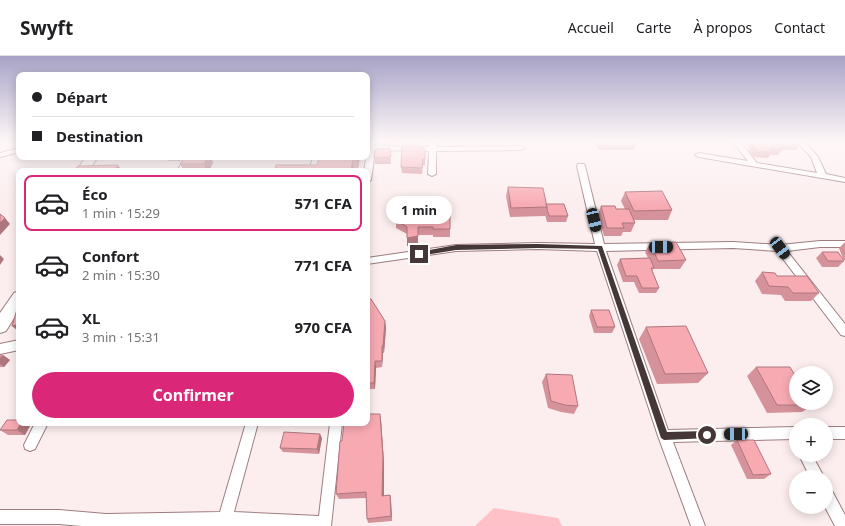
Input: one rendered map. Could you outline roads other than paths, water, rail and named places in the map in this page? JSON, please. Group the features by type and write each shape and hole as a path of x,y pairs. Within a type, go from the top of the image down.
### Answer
{"main road":[{"path":"0,326 16,302"}],"street":[{"path":"432,174 433,163"},
{"path":"748,163 845,180"},
{"path":"818,163 821,167 822,176"},
{"path":"581,166 600,247 664,436 698,526"},
{"path":"370,261 456,248 733,245 780,248 820,244 845,244"},
{"path":"780,248 845,332"},
{"path":"0,349 16,346"},
{"path":"30,445 40,426"},
{"path":"223,523 251,426"},
{"path":"0,517 59,517 106,521 325,524 336,426"},
{"path":"833,433 845,433"},
{"path":"664,436 789,435"},
{"path":"833,507 843,526"}]}
